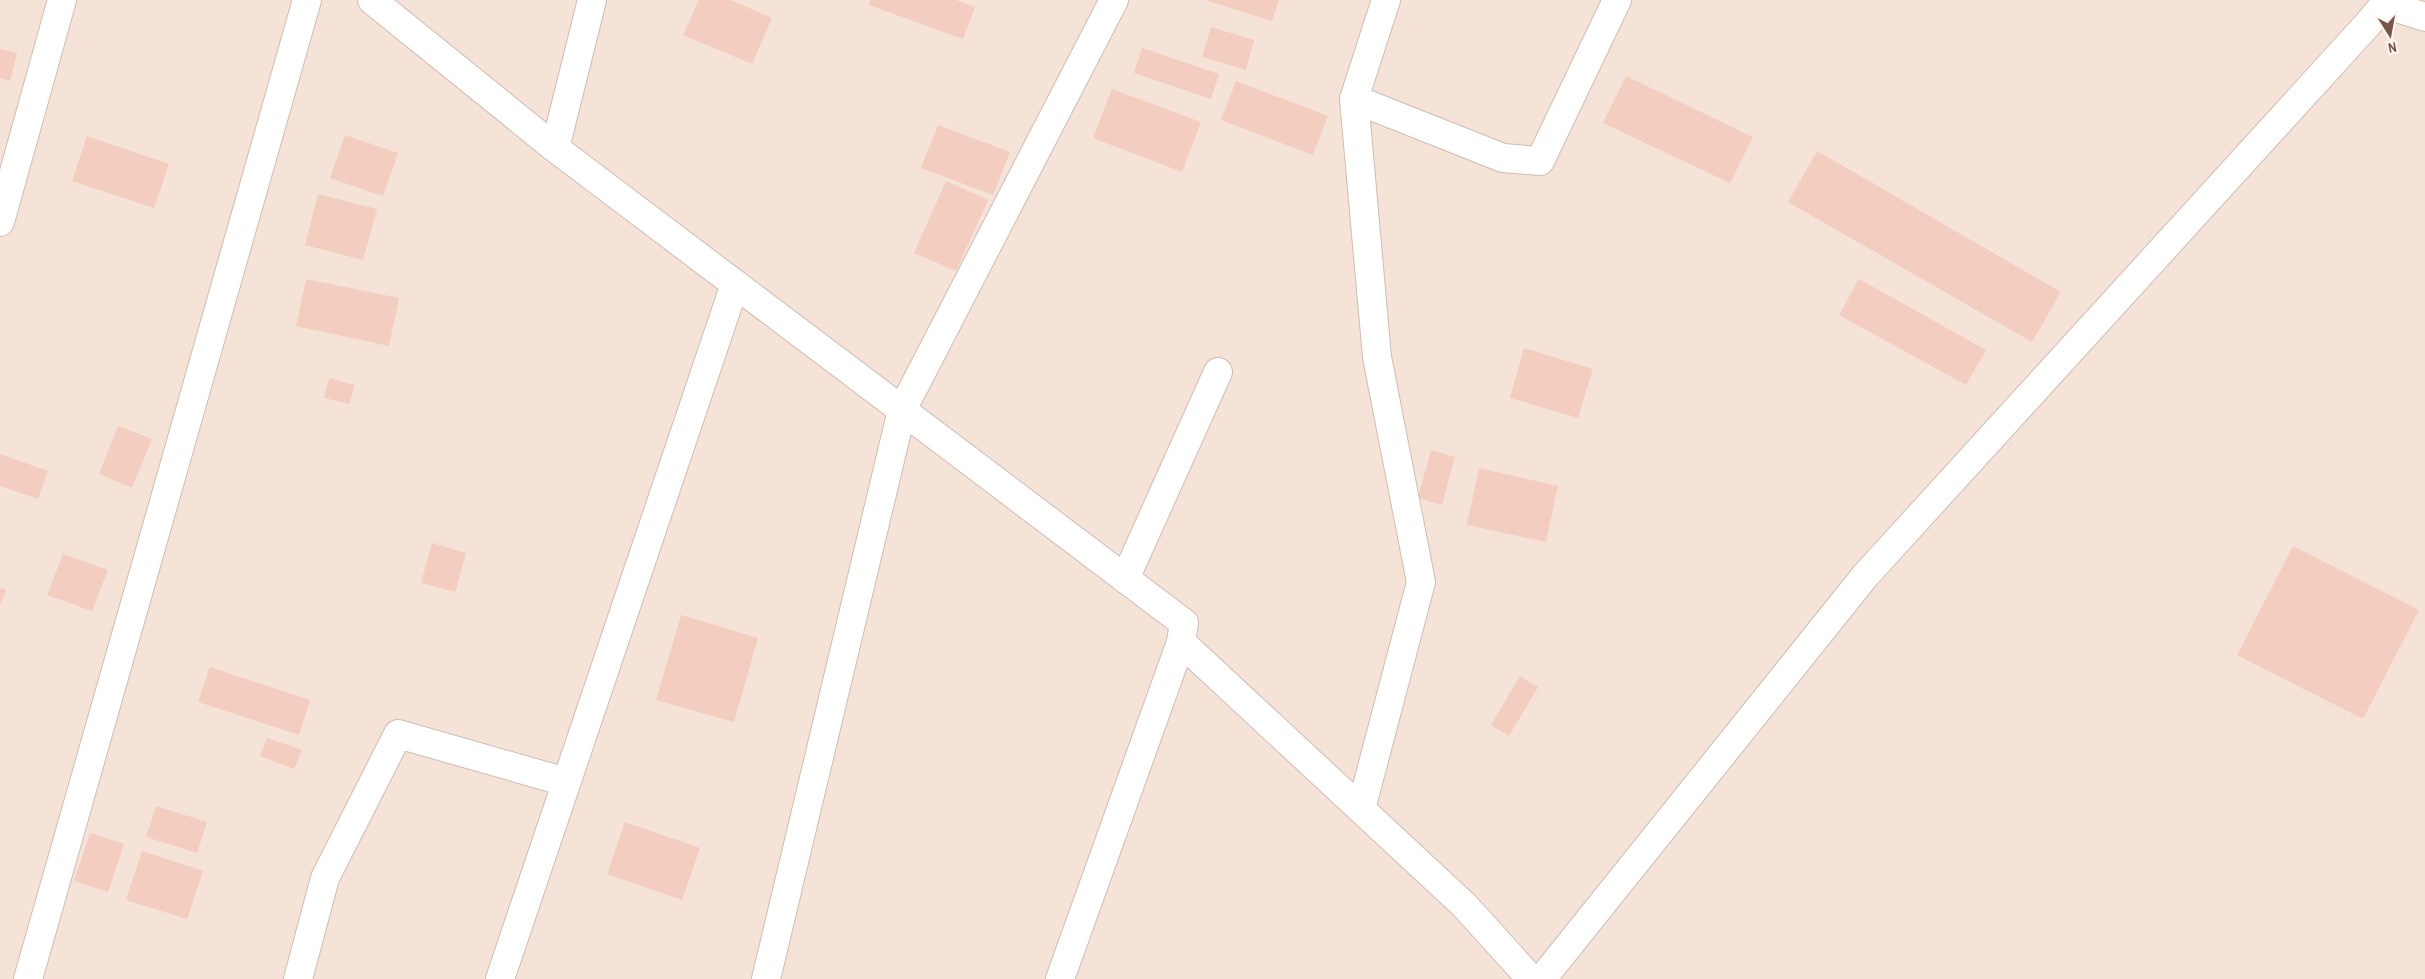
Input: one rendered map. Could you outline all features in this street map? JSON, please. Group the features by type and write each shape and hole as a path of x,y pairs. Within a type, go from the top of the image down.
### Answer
{"street":[{"path":"0,222 62,0"},
{"path":"28,979 307,0"},
{"path":"372,0 554,148 1184,624 1181,642 1060,979"},
{"path":"554,148 592,0"},
{"path":"766,979 902,410 1114,0"},
{"path":"1360,809 1421,582 1377,357 1354,99 1386,0"},
{"path":"1354,99 1503,158 1540,161 1617,0"},
{"path":"1542,979 1865,576 2386,2 2425,17"},
{"path":"500,979 735,284"},
{"path":"1125,579 1218,372"},
{"path":"1181,642 1464,905 1531,979"},
{"path":"298,979 325,878 398,734 566,782"}],"shaded area":[{"path":"0,0 2425,0 2425,979 0,979"}],"building":[{"path":"699,0 731,0 772,18 752,64 683,35"},
{"path":"871,0 956,0 975,7 963,39 869,5"},
{"path":"1205,0 1279,0 1272,21"},
{"path":"1211,27 1254,40 1246,70 1202,57"},
{"path":"1142,48 1219,74 1211,99 1134,73"},
{"path":"0,49 17,53 10,81 0,78"},
{"path":"1626,76 1753,137 1730,183 1603,123"},
{"path":"1236,81 1328,116 1313,155 1221,120"},
{"path":"1112,89 1201,122 1182,172 1093,138"},
{"path":"938,125 1010,152 993,195 921,168"},
{"path":"345,135 398,153 383,196 330,178"},
{"path":"87,136 169,164 154,208 72,181"},
{"path":"1817,151 2061,292 2032,342 1788,202"},
{"path":"946,181 988,200 956,271 914,253"},
{"path":"318,194 377,209 363,260 305,245"},
{"path":"306,279 399,298 389,346 296,326"},
{"path":"1859,279 1986,350 1966,385 1839,315"},
{"path":"1524,348 1593,369 1578,418 1510,398"},
{"path":"329,378 355,385 349,404 324,398"},
{"path":"118,426 152,439 132,488 99,474"},
{"path":"1431,450 1455,457 1442,505 1418,498"},
{"path":"0,454 48,471 38,499 0,486"},
{"path":"1479,468 1558,486 1546,542 1467,525"},
{"path":"432,543 466,553 455,592 421,583"},
{"path":"2293,546 2419,610 2363,719 2237,655"},
{"path":"63,554 108,570 92,611 47,595"},
{"path":"0,588 6,590 0,606"},
{"path":"681,615 758,638 734,722 656,700"},
{"path":"210,667 310,700 299,735 198,702"},
{"path":"1520,676 1538,687 1509,736 1491,725"},
{"path":"267,738 302,750 294,769 260,756"},
{"path":"156,806 207,822 197,853 146,837"},
{"path":"625,822 700,848 682,900 607,874"},
{"path":"90,833 124,844 108,892 74,881"},
{"path":"142,851 203,871 187,919 126,900"}]}
